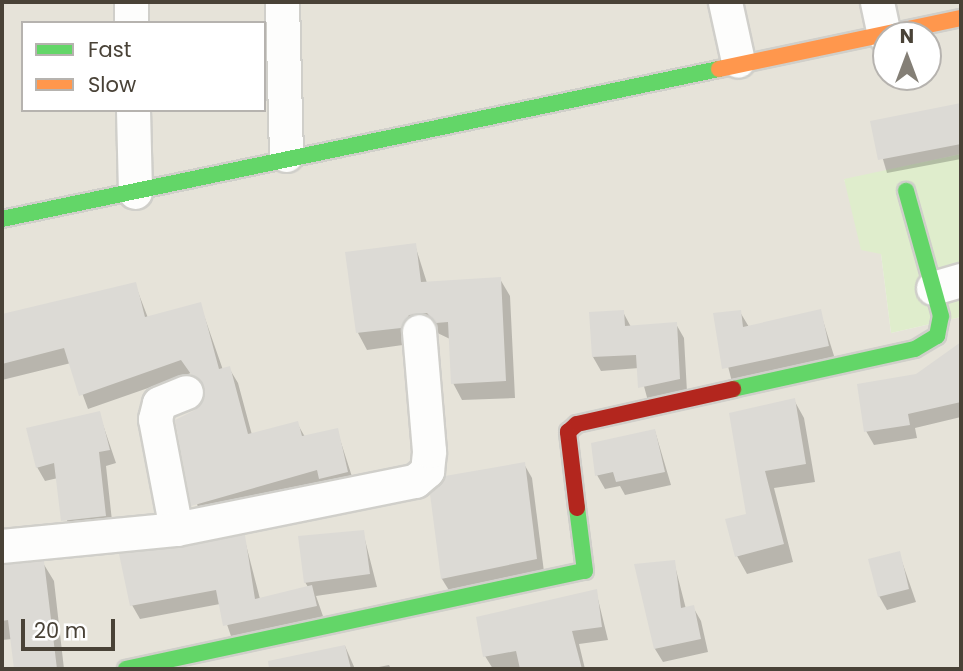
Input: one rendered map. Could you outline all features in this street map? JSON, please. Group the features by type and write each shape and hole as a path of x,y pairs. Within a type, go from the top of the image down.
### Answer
{"street":[{"path":"131,2 131,21"},
{"path":"282,2 286,155"},
{"path":"725,2 738,61"},
{"path":"877,2 881,21"},
{"path":"942,22 961,18"},
{"path":"2,219 135,192 286,155 738,61 872,36"},
{"path":"133,112 135,192"},
{"path":"126,669 585,571 568,432 577,424 915,349 937,337 947,284 906,191"},
{"path":"2,546 176,529 421,476 429,451 419,331"},
{"path":"176,529 155,419 159,403 186,392"}],"shaded area":[{"path":"2,2 961,2 961,154 844,180 881,254 891,333 961,317 961,669 2,669"}],"green space":[{"path":"961,154 961,317 891,333 881,254 861,250 844,179"}],"building":[{"path":"961,103 961,144 878,160 870,121"},
{"path":"416,243 421,282 501,277 506,381 451,384 448,322 436,323 427,313 409,315 401,328 356,333 345,252"},
{"path":"136,282 145,317 201,302 219,369 230,366 248,434 298,421 302,436 338,428 348,472 319,479 317,470 191,506 175,420 195,410 205,394 181,360 79,396 64,348 2,364 2,314"},
{"path":"821,309 829,346 722,369 713,313 741,310 743,327"},
{"path":"624,310 625,326 677,322 680,379 638,388 636,355 592,357 589,312"},
{"path":"961,342 961,402 908,414 910,425 864,432 857,384 916,374"},
{"path":"795,398 806,464 765,471 784,544 735,557 725,519 746,514 729,413"},
{"path":"100,411 110,450 99,452 106,516 61,521 54,463 36,468 26,428"},
{"path":"655,429 665,472 616,482 613,472 595,476 591,443"},
{"path":"525,462 537,559 441,579 430,494 445,476"},
{"path":"364,530 370,574 304,583 298,536"},
{"path":"245,535 255,599 312,585 317,606 223,626 216,590 130,606 119,554"},
{"path":"900,551 909,589 878,597 868,559"},
{"path":"675,560 681,608 694,605 701,639 654,649 634,564"},
{"path":"44,561 57,669 14,669 8,620 2,621 2,565"},
{"path":"597,589 602,627 572,631 582,669 520,669 516,651 483,657 476,617"},
{"path":"345,645 351,669 269,669 268,661"}],"traffic: fast":[{"path":"2,219 719,69"},
{"path":"733,389 915,349 937,336 941,316 906,191"},
{"path":"126,669 585,571 577,508"}],"traffic: slow":[{"path":"719,69 961,18"}],"traffic: jam":[{"path":"577,508 568,432 577,424 733,389"}]}
